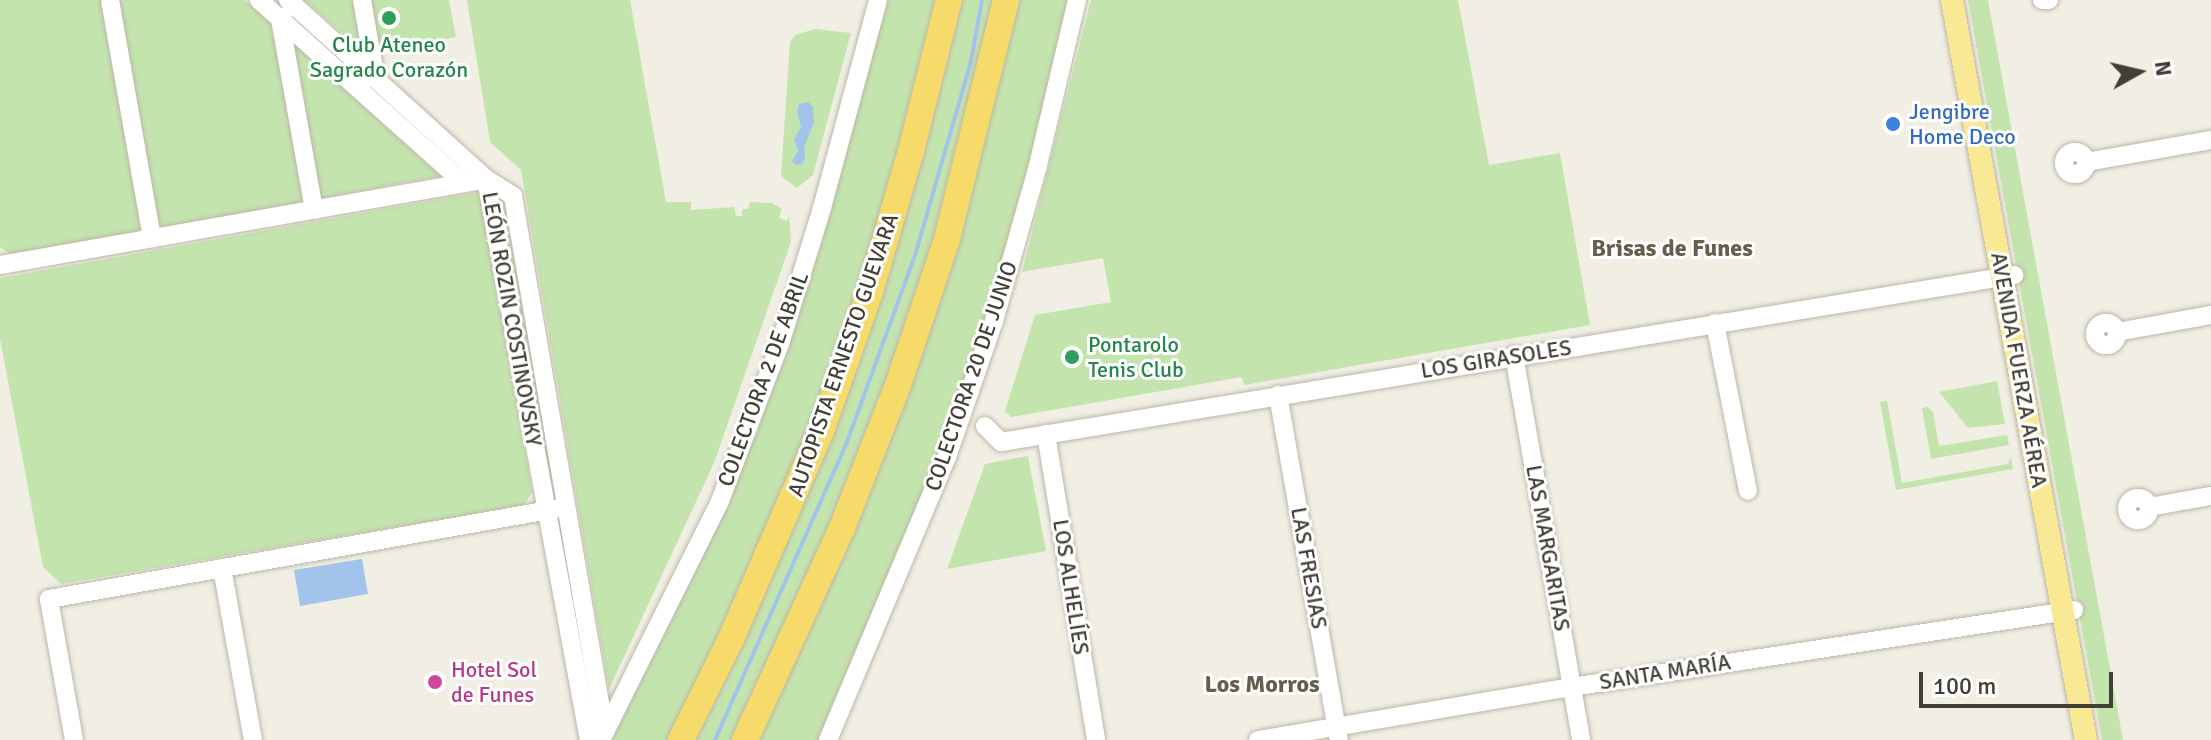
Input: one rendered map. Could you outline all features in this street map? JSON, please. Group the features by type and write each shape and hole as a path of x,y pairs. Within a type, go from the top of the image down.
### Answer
{"highway":[{"name":"AUTOPISTA ERNESTO GUEVARA","path":"681,740 731,639 821,431 882,250 949,0"},
{"path":"745,740 842,528 898,385 947,239 1006,0"}],"main road":[{"name":"AVENIDA FUERZA AÉREA","path":"1952,0 2008,276"},
{"name":"AVENIDA FUERZA AÉREA","path":"1964,0 2008,276 2068,611 2086,740"},
{"name":"AVENIDA FUERZA AÉREA","path":"2068,611 2098,740"}],"street":[{"path":"110,0 152,238"},
{"path":"259,0 486,179"},
{"path":"362,0 373,63 364,81"},
{"name":"COLECTORA 2 DE ABRIL","path":"598,737 720,501 780,344 822,208 878,0"},
{"name":"COLECTORA 20 DE JUNIO","path":"828,740 941,471 994,321 1052,110 1077,0"},
{"path":"2042,0 2049,0"},
{"path":"314,210 280,19 291,3 464,183"},
{"path":"2086,162 2211,140"},
{"path":"0,265 486,179"},
{"name":"LEÓN ROZIN COSTINOVSKY","path":"486,179 513,196 566,507 598,737"},
{"name":"LEÓN ROZIN COSTINOVSKY","path":"486,179 547,510 598,737"},
{"name":"LOS GIRASOLES","path":"985,426 1001,442 1514,355 2008,276"},
{"path":"2117,332 2211,315"},
{"path":"1715,323 1748,491"},
{"name":"LAS MARGARITAS","path":"1514,355 1581,740"},
{"name":"LAS FRESIAS","path":"1278,395 1338,733"},
{"name":"LOS ALHELÍES","path":"1046,434 1096,740"},
{"path":"2149,507 2211,496"},
{"path":"74,740 49,599 566,507"},
{"path":"222,568 253,740"},
{"name":"SANTA MARÍA","path":"1258,740 1338,733 1572,687 2068,611"}],"green space":[{"path":"0,0 245,0 441,176 12,256 0,247"},
{"name":"Club Ateneo Sagrado Corazón","path":"304,0 449,0 456,37 364,52"},
{"path":"467,0 630,0 666,202 691,202 691,210 734,207 736,216 742,216 742,209 748,209 750,202 772,203 782,209 779,218 787,221 789,216 791,242 714,463 609,689 521,170 490,142"},
{"path":"878,0 1077,0 994,321 828,740 601,740 645,654 780,344"},
{"path":"1091,0 1458,0 1489,165 1560,153 1590,325 1244,385 1242,377 1011,417 1005,411 1035,315 1111,302 1103,258 1022,272"},
{"path":"1968,0 1988,0 2123,740 2102,740"},
{"path":"815,29 851,33 813,175 797,188 781,176 790,42 795,35"},
{"path":"480,192 532,492 524,505 61,584 43,567 0,339 0,278"},
{"path":"507,203 555,481 550,482 502,204"},
{"path":"1997,381 2005,424 1968,428 1939,392"},
{"path":"1887,401 1902,483 2008,464 2011,457 2013,469 1896,490 1880,402"},
{"path":"1928,407 1933,412 1939,446 2007,435 2009,445 1931,459 1922,408"},
{"path":"1028,456 1046,551 947,569 985,464"}],"water":[{"path":"808,102 813,107 814,123 804,147 805,159 802,164 796,165 792,161 798,151 794,140 801,127 797,111 799,104"},
{"path":"362,559 368,594 300,606 294,570"}],"waterway":[{"path":"715,740 847,442 916,252 971,61 982,0"}],"place":[{"name":"Club Ateneo Sagrado Corazón","path":"389,18"},
{"name":"Jengibre Home Deco","path":"1893,124"},
{"name":"Pontarolo Tenis Club","path":"1072,357"},
{"name":"Hotel Sol de Funes","path":"435,682"}],"district":[{"name":"Brisas de Funes","path":"1672,249"},
{"name":"Los Morros","path":"1262,685"}]}
